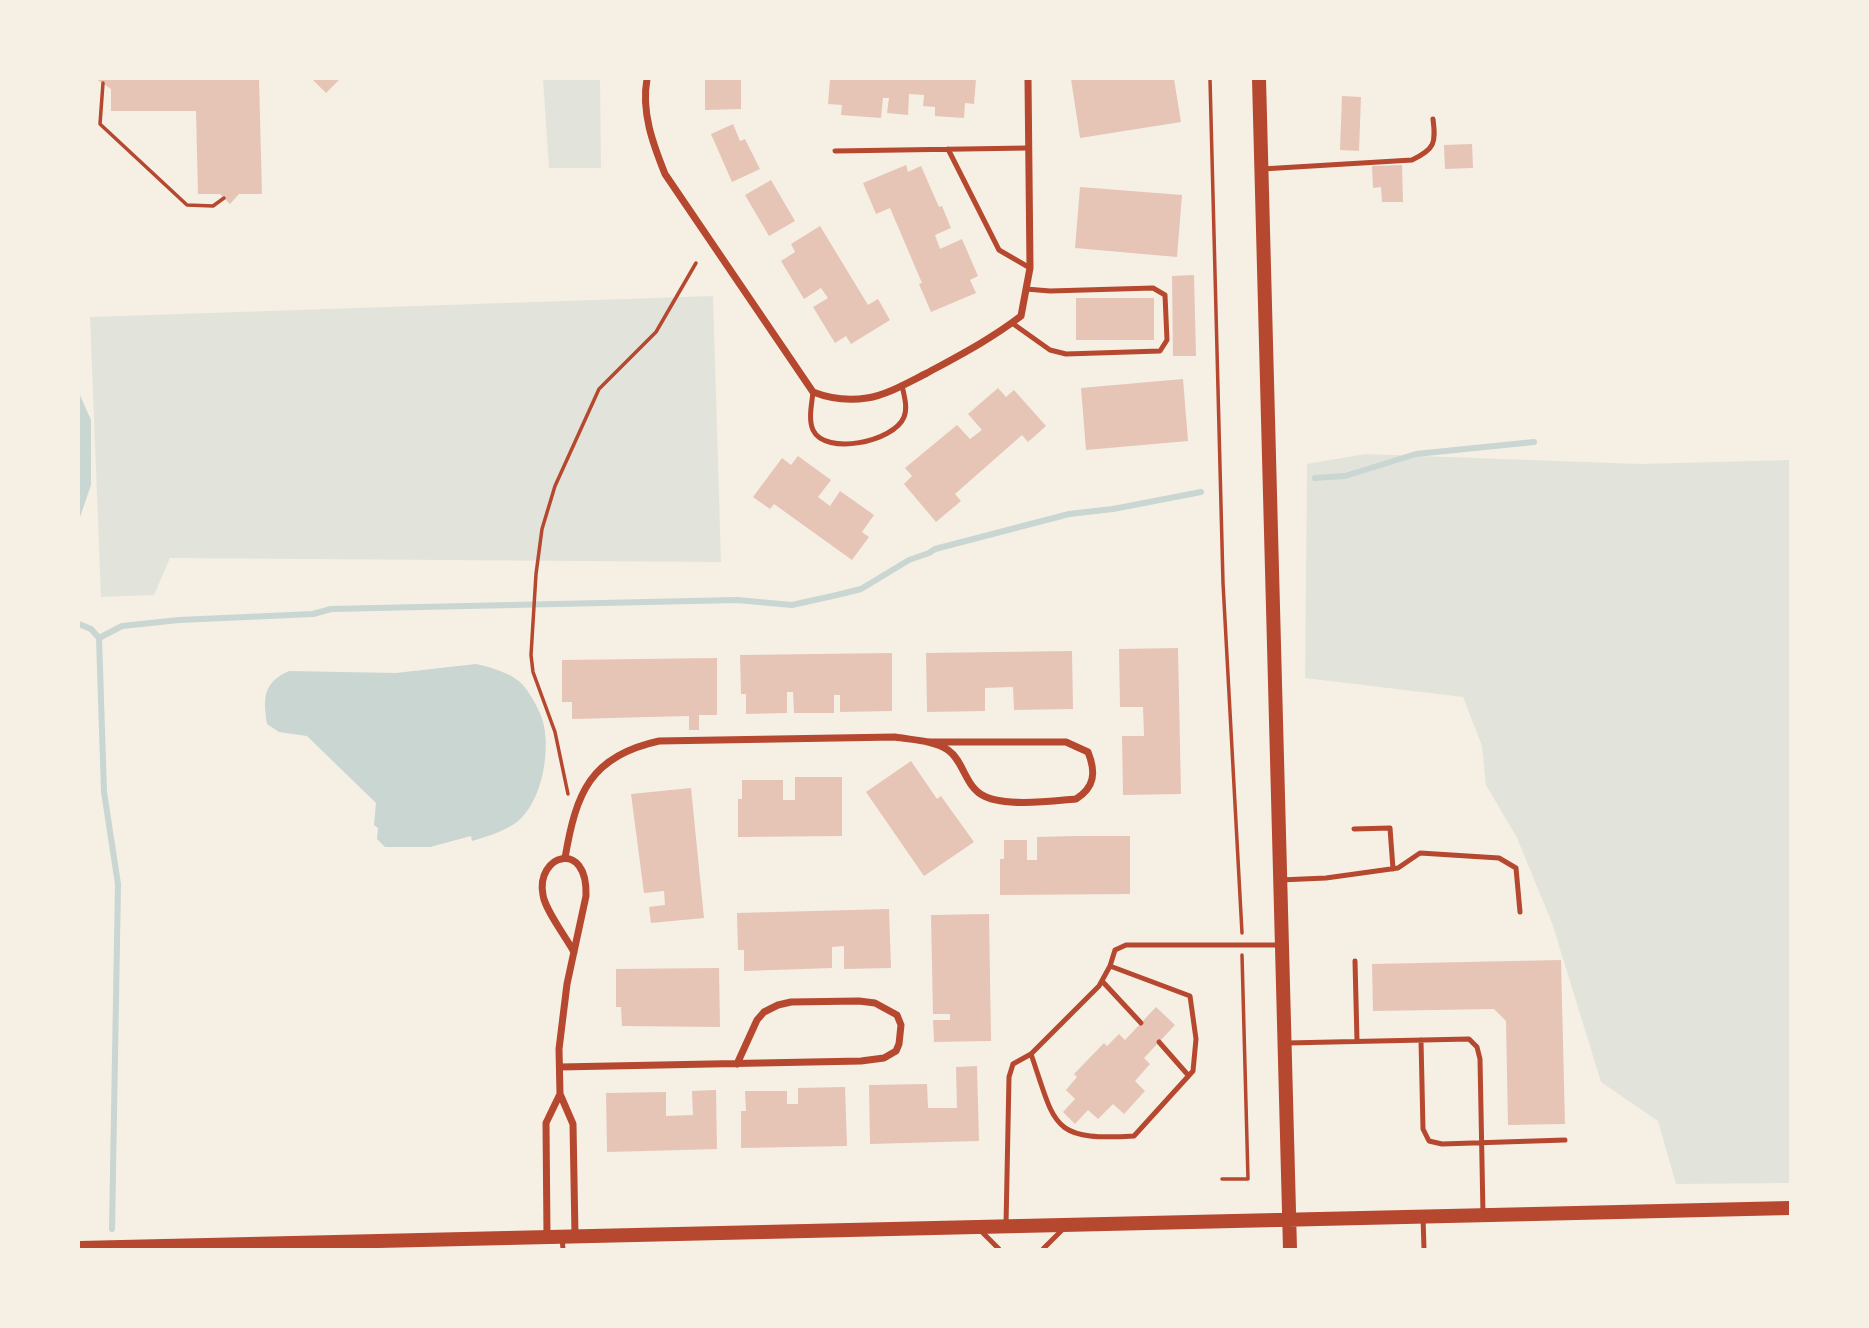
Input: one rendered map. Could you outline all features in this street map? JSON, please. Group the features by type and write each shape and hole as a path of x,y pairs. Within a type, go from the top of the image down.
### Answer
{"main road":[{"path":"1259,79 1290,1249"},
{"path":"79,1248 267,1246 547,1236 567,1240 1069,1223 1790,1208"}],"street":[{"path":"647,79 645,88 649,133 665,174 813,392 848,400 870,398 902,385 993,338 1021,316 1030,268 1028,79"},
{"path":"565,858 576,808 597,772 615,757 635,747 659,741 895,737 929,742 1066,742 1088,752 1094,776 1085,793 1076,799 1002,801 985,796 972,787 949,750 929,742"},
{"path":"567,1240 573,1124 560,1094 562,1020 574,952 586,884 580,865 573,859 565,858 548,867 542,892 545,903 574,952"},
{"path":"560,1067 737,1064 861,1061 884,1058 896,1051 901,1025 897,1015 875,1003 791,1002 764,1012 757,1020 737,1064"},
{"path":"547,1236 546,1123 560,1094"}],"lane":[{"path":"1262,169 1412,160 1428,152 1435,139 1433,119"},
{"path":"835,150 1028,148"},
{"path":"948,149 999,250 1030,268"},
{"path":"1012,323 1050,350 1066,354 1160,351 1167,340 1165,295 1153,288 1050,291 1026,289"},
{"path":"813,392 812,423 818,437 855,443 871,441 897,428 906,410 902,385"},
{"path":"1354,830 1390,828 1393,869"},
{"path":"1280,880 1326,878 1393,869 1420,853 1499,858 1516,868 1520,912"},
{"path":"1006,1225 1009,1077 1013,1063 1031,1054 1101,981 1115,950 1126,945 1282,945"},
{"path":"1355,961 1357,1041"},
{"path":"1031,1054 1053,1119 1068,1131 1098,1138 1134,1136 1193,1071 1196,1039 1190,996 1110,966"},
{"path":"1101,981 1142,1023"},
{"path":"1285,1043 1469,1039 1477,1047 1480,1059 1483,1214"},
{"path":"1422,1040 1423,1129 1429,1141 1442,1144 1565,1140"},
{"path":"1159,1042 1188,1075"},
{"path":"1423,1215 1424,1249"},
{"path":"1043,1249 1069,1223"},
{"path":"975,1226 999,1249"},
{"path":"371,1249 385,1240"}],"path":[{"path":"1210,79 1223,583 1242,945 1248,1179 1222,1179"},
{"path":"103,83 100,124 187,205 213,206 224,198"},
{"path":"576,808 568,796 555,732 533,672 531,636 542,528 555,486 599,389 656,332 696,263"}],"shaded area":[{"path":"543,79 600,79 601,168 549,168"},
{"path":"713,296 721,562 170,558 154,595 101,597 90,317"},
{"path":"79,393 91,420 91,485 79,520"},
{"path":"1365,454 1641,464 1790,460 1790,1183 1676,1184 1658,1121 1601,1082 1552,923 1517,838 1486,785 1482,746 1463,697 1305,678 1307,464"},
{"path":"476,664 506,673 524,687 543,721 546,751 538,791 525,814 506,828 472,841 471,836 430,847 385,847 377,839 378,828 374,825 376,803 307,736 279,732 267,724 267,692 274,681 289,671 396,673"}],"building":[{"path":"96,79 259,79 262,194 239,194 230,204 220,194 198,194 196,111 111,111 111,89"},
{"path":"312,79 340,79 326,93"},
{"path":"705,79 741,79 741,109 705,110"},
{"path":"830,79 976,79 974,104 965,103 964,118 935,116 935,107 923,106 924,95 909,94 908,115 887,113 889,98 883,98 881,118 841,115 842,105 828,104"},
{"path":"1071,79 1174,79 1181,122 1080,138"},
{"path":"1342,96 1361,97 1359,151 1340,150"},
{"path":"733,124 740,141 745,139 760,169 732,182 711,134"},
{"path":"1472,144 1473,168 1445,169 1444,145"},
{"path":"906,165 908,172 921,166 951,228 935,235 940,249 962,239 978,276 970,280 976,293 931,312 919,284 922,283 890,208 876,214 863,183"},
{"path":"1402,165 1403,202 1382,202 1381,187 1373,188 1372,166"},
{"path":"771,180 795,221 769,236 745,195"},
{"path":"1080,187 1182,195 1177,257 1075,248"},
{"path":"820,226 868,305 878,299 890,320 851,344 846,336 835,343 813,307 828,298 821,288 804,299 781,261 795,252 791,244"},
{"path":"1194,275 1196,356 1173,356 1172,276"},
{"path":"1076,298 1154,298 1154,340 1076,340"},
{"path":"1183,379 1188,441 1086,450 1081,388"},
{"path":"998,388 1006,397 1014,390 1046,426 1028,442 1022,435 955,494 961,501 936,522 904,484 912,476 905,468 957,425 970,439 982,430 968,414"},
{"path":"798,456 831,480 818,497 830,506 840,491 874,515 862,532 869,537 852,560 774,504 770,509 753,497 782,458 791,465"},
{"path":"1178,648 1181,794 1123,795 1122,736 1144,736 1143,707 1120,707 1119,649"},
{"path":"1072,651 1073,709 1014,710 1013,687 985,688 985,711 927,712 926,653"},
{"path":"892,653 892,711 840,712 840,695 834,695 834,713 794,713 793,692 787,692 787,713 746,714 746,694 741,694 740,655"},
{"path":"717,658 717,715 699,715 699,730 689,730 689,716 572,719 572,702 562,702 562,660"},
{"path":"911,761 937,799 941,796 974,842 924,876 866,792"},
{"path":"795,777 842,777 842,836 738,837 738,799 742,799 742,780 783,780 783,800 795,800"},
{"path":"691,788 704,918 651,923 649,907 665,905 664,891 644,893 631,794"},
{"path":"1130,836 1130,894 1000,895 1000,859 1004,859 1004,840 1027,840 1027,860 1037,860 1037,837"},
{"path":"889,909 891,968 844,969 844,946 832,947 832,968 744,971 744,950 738,950 737,913"},
{"path":"989,914 991,1041 934,1042 933,1020 950,1020 950,1014 933,1014 931,915"},
{"path":"1561,960 1565,1124 1508,1125 1506,1021 1494,1009 1373,1011 1372,964"},
{"path":"719,968 720,1027 622,1026 621,1007 616,1007 616,969"},
{"path":"1156,1007 1175,1025 1144,1058 1150,1064 1135,1081 1145,1091 1124,1114 1113,1104 1098,1119 1088,1110 1075,1124 1063,1112 1075,1099 1066,1090 1077,1077 1074,1074 1104,1043 1107,1046 1119,1034 1125,1040"},
{"path":"977,1066 979,1141 870,1144 869,1085 927,1084 928,1108 957,1108 956,1067"},
{"path":"845,1087 847,1146 741,1148 741,1111 746,1111 745,1091 787,1091 787,1104 798,1104 798,1088"},
{"path":"716,1090 717,1149 607,1152 606,1093 666,1092 666,1116 693,1115 692,1091"}],"waterway":[{"path":"1315,478 1345,476 1416,454 1534,442"},
{"path":"99,638 122,626 179,620 313,614 331,609 737,600 792,605 861,589 909,560 935,549 1069,514 1113,509 1201,492"},
{"path":"79,624 91,629 99,638 104,792 118,884 112,1229"}]}
